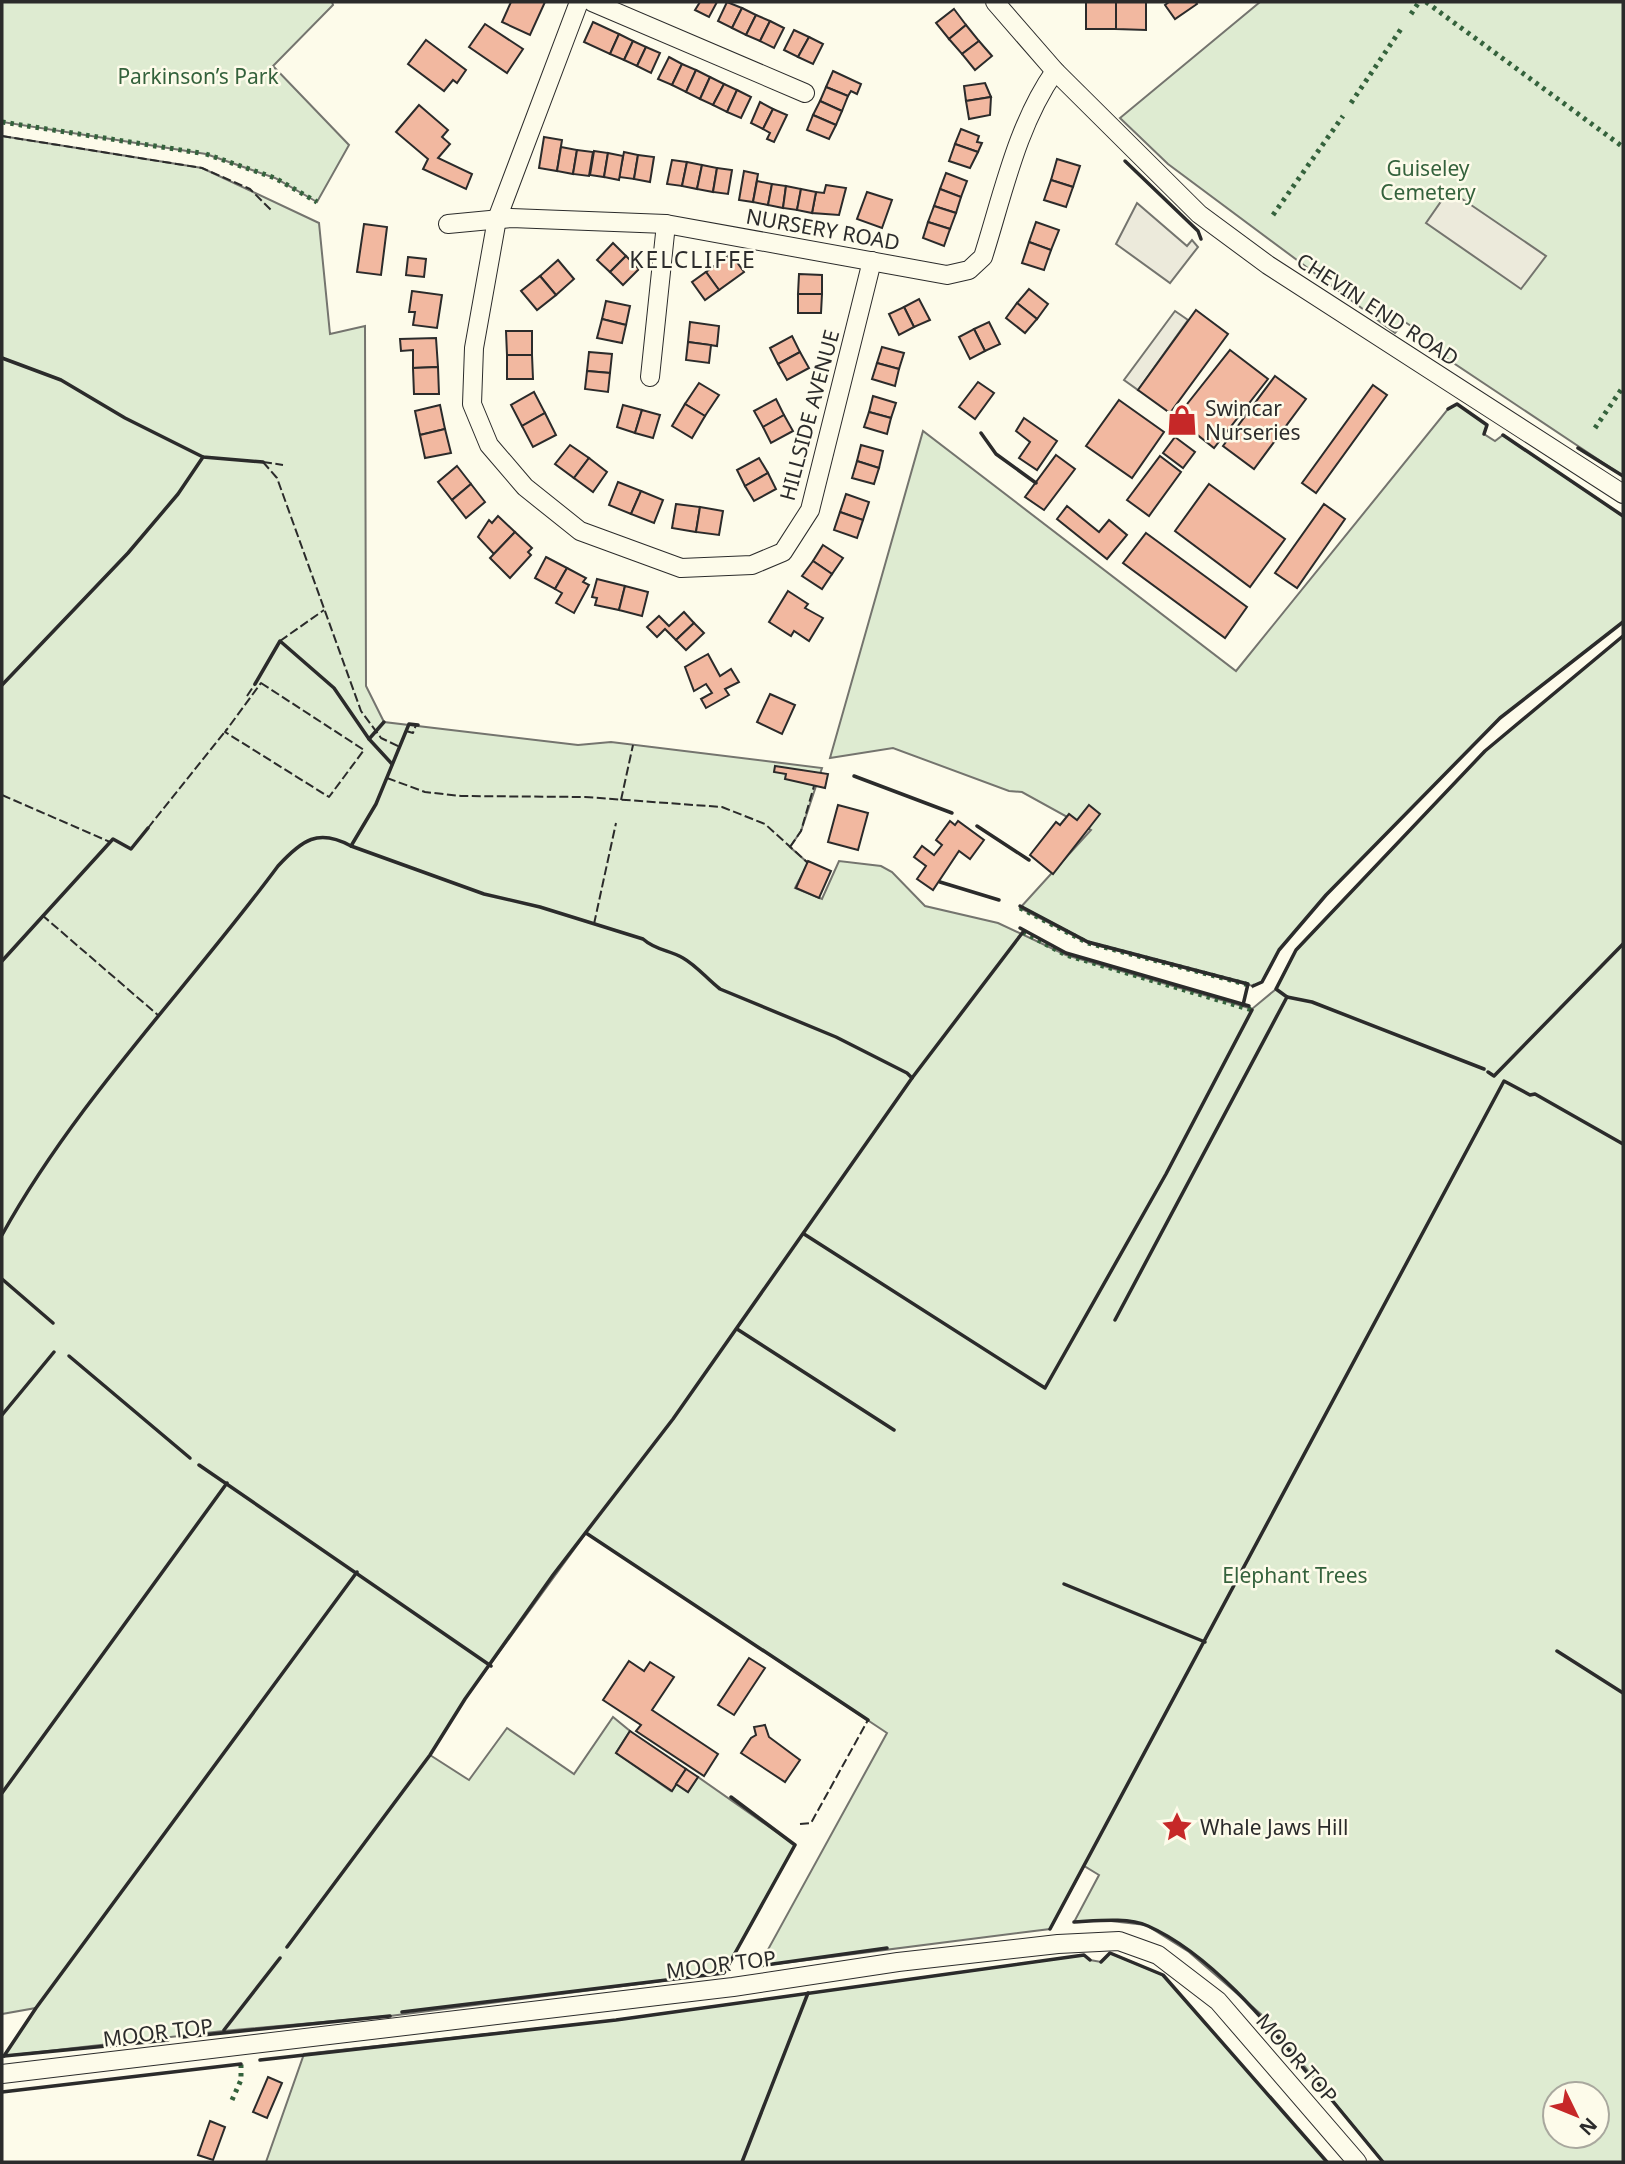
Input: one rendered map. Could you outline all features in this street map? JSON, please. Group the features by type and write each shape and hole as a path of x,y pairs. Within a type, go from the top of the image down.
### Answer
{"street":[{"name":"HILLSIDE AVENUE","path":"579,2 496,219 474,348 472,404 489,445 525,487 580,531 681,568 752,565 783,552 810,510 872,261"},
{"path":"592,2 805,93"},
{"name":"CHEVIN END ROAD","path":"995,2 1055,71 1199,215 1268,265 1623,494"},
{"name":"NURSERY ROAD","path":"448,224 496,219 666,224 947,275 970,270 983,257 1026,124 1039,94 1055,71"},
{"path":"650,377 666,224"},
{"name":"MOOR TOP","path":"2,2074 733,1987 898,1962 1058,1944 1119,1941 1158,1955 1218,2001 1357,2162"}],"green space":[{"name":"Parkinson’s Park","path":"2,2 332,2 333,5 273,66 349,145 317,202 275,178 206,154 2,122"},
{"name":"Guiseley Cemetery","path":"1260,2 1623,2 1623,476 1440,354 1432,340 1405,322 1395,333 1168,164 1120,118"},
{"name":"Elephant Trees","path":"2,136 202,168 319,223 330,334 365,326 366,686 384,722 578,745 611,742 822,768 801,831 790,847 808,863 795,888 822,899 839,861 881,866 892,872 925,906 998,923 1066,955 1252,1009 1276,989 1296,950 1485,751 1623,636 1623,2162 1383,2162 1263,2016 1189,1952 1146,1925 1102,1920 1074,1922 1099,1875 1084,1866 1050,1929 759,1966 887,1733 586,1533 465,1699 430,1755 469,1780 507,1728 574,1774 613,1717 630,1731 616,1753 671,1791 676,1784 688,1792 698,1777 795,1845 724,1973 390,2016 223,2031 4,2056 36,2008 2,2014"},
{"path":"1457,404 1487,425 1484,434 1495,441 1503,435 1623,516 1623,622 1500,718 1326,895 1279,950 1262,982 1253,986 1088,943 1020,908 1091,830 1022,792 1009,791 893,748 830,758 923,431 1236,671 1448,409"},
{"path":"1110,1953 1163,1975 1327,2162 266,2162 304,2054 616,2020 1084,1955 1090,1960 1101,1962"}],"shaded area":[{"path":"1449,190 1546,256 1521,289 1426,223"},
{"path":"1137,203 1187,246 1192,240 1198,247 1170,283 1116,244"},
{"path":"1175,311 1188,320 1138,390 1124,380"}],"building":[{"path":"511,2 545,2 530,35 502,22"},
{"path":"700,2 717,2 709,17 695,10"},
{"path":"727,2 742,8 732,28 718,21"},
{"path":"1086,2 1116,2 1116,29 1086,29"},
{"path":"1116,2 1146,2 1146,30 1116,29"},
{"path":"1169,2 1197,4 1175,19 1165,5"},
{"path":"742,8 756,15 746,35 732,28"},
{"path":"954,9 966,25 949,39 936,23"},
{"path":"756,15 770,21 760,41 746,35"},
{"path":"770,21 784,28 774,48 760,41"},
{"path":"593,22 619,34 610,54 584,42"},
{"path":"485,24 523,49 507,73 469,47"},
{"path":"966,25 979,41 962,54 949,39"},
{"path":"794,30 809,37 798,57 784,50"},
{"path":"619,34 633,41 624,60 610,54"},
{"path":"809,37 823,44 813,64 798,57"},
{"path":"426,40 466,70 457,83 453,80 444,91 408,64"},
{"path":"633,41 646,47 637,66 624,60"},
{"path":"979,41 992,56 975,70 962,54"},
{"path":"646,47 660,53 651,73 637,66"},
{"path":"669,57 682,64 672,85 658,79"},
{"path":"682,64 696,70 686,92 672,85"},
{"path":"696,70 710,77 700,99 686,92"},
{"path":"833,71 861,84 857,94 851,91 848,96 826,87"},
{"path":"710,77 724,84 713,105 700,99"},
{"path":"985,83 991,97 966,101 964,86"},
{"path":"724,84 737,90 727,112 713,105"},
{"path":"826,87 848,96 842,111 820,101"},
{"path":"737,90 751,97 741,118 727,112"},
{"path":"991,97 990,115 969,119 966,101"},
{"path":"820,101 842,111 836,125 813,115"},
{"path":"760,102 773,109 763,129 751,123"},
{"path":"419,105 448,130 442,137 450,144 438,158 472,174 466,189 423,169 428,159 396,132"},
{"path":"773,109 787,115 774,142 767,139 770,133 763,129"},
{"path":"813,115 836,125 829,139 807,130"},
{"path":"961,129 979,136 977,142 982,143 978,152 955,144"},
{"path":"544,137 562,140 557,171 539,168"},
{"path":"955,144 978,152 970,168 949,161"},
{"path":"561,147 577,150 573,174 557,171"},
{"path":"577,150 593,152 589,176 573,174"},
{"path":"594,151 608,153 604,177 590,175"},
{"path":"624,152 638,155 634,179 619,177"},
{"path":"608,153 623,156 619,180 604,177"},
{"path":"638,155 654,157 650,182 634,179"},
{"path":"1057,159 1080,166 1073,187 1051,180"},
{"path":"672,160 687,162 682,186 667,184"},
{"path":"687,162 702,165 697,189 682,186"},
{"path":"702,165 717,168 713,192 697,189"},
{"path":"717,168 732,170 728,194 713,192"},
{"path":"744,171 758,174 753,202 739,200"},
{"path":"946,173 967,181 961,197 940,189"},
{"path":"1051,180 1073,187 1066,207 1044,200"},
{"path":"757,181 772,184 768,205 753,202"},
{"path":"772,184 786,186 783,208 768,205"},
{"path":"826,185 846,188 839,215 812,213 816,192 824,193"},
{"path":"786,186 801,189 797,210 783,208"},
{"path":"801,189 816,192 812,213 797,210"},
{"path":"940,189 961,197 956,213 934,206"},
{"path":"867,192 892,200 882,228 857,219"},
{"path":"934,206 956,213 950,229 928,222"},
{"path":"928,222 950,229 944,246 923,238"},
{"path":"1036,222 1059,230 1051,250 1029,242"},
{"path":"364,224 387,227 381,275 357,272"},
{"path":"1029,242 1051,250 1044,270 1022,263"},
{"path":"613,243 626,256 610,272 597,260"},
{"path":"731,254 744,272 719,290 706,272"},
{"path":"626,256 639,269 623,285 610,272"},
{"path":"408,257 426,259 424,277 406,275"},
{"path":"558,260 574,279 556,295 540,276"},
{"path":"706,272 719,290 705,300 692,282"},
{"path":"799,274 822,275 822,294 798,294"},
{"path":"540,276 556,295 537,310 521,291"},
{"path":"1029,289 1048,304 1037,319 1017,303"},
{"path":"412,291 442,295 437,328 413,325 415,312 409,312"},
{"path":"798,294 822,294 821,313 798,313"},
{"path":"919,299 930,320 914,327 904,307"},
{"path":"606,301 630,306 626,325 602,319"},
{"path":"1017,303 1037,319 1025,333 1006,318"},
{"path":"904,307 914,327 899,335 889,314"},
{"path":"1196,310 1228,334 1170,413 1138,390"},
{"path":"602,319 626,325 622,343 597,338"},
{"path":"690,322 719,326 717,346 688,342"},
{"path":"989,322 1000,344 985,351 974,329"},
{"path":"974,329 985,351 970,359 959,337"},
{"path":"506,331 532,331 532,355 507,355"},
{"path":"792,336 800,352 778,364 770,348"},
{"path":"436,338 438,367 413,368 413,350 401,351 400,339"},
{"path":"688,342 711,345 709,363 686,360"},
{"path":"882,347 904,353 899,369 877,363"},
{"path":"1230,350 1268,379 1214,448 1176,418"},
{"path":"589,352 612,354 610,373 587,371"},
{"path":"800,352 809,368 787,380 778,364"},
{"path":"507,355 532,355 533,379 507,379"},
{"path":"877,363 899,369 895,386 872,379"},
{"path":"438,367 439,394 414,394 413,368"},
{"path":"587,371 610,373 608,392 585,389"},
{"path":"1275,376 1306,399 1254,469 1223,446"},
{"path":"978,382 994,393 975,419 959,407"},
{"path":"699,383 719,395 705,416 685,404"},
{"path":"1373,385 1387,395 1316,493 1302,483"},
{"path":"534,392 545,413 522,426 511,405"},
{"path":"873,396 896,403 891,418 869,412"},
{"path":"776,399 784,415 763,427 754,411"},
{"path":"1119,400 1164,432 1132,478 1086,446"},
{"path":"685,404 705,416 692,438 672,426"},
{"path":"440,405 445,429 420,435 415,411"},
{"path":"623,405 642,410 635,433 617,427"},
{"path":"642,410 660,415 653,438 635,433"},
{"path":"869,412 891,418 887,434 864,427"},
{"path":"545,413 556,435 533,447 522,426"},
{"path":"784,415 793,431 771,443 763,427"},
{"path":"1024,418 1057,441 1037,470 1019,458 1030,442 1016,431"},
{"path":"445,429 451,453 425,458 420,435"},
{"path":"1175,437 1195,452 1183,468 1163,453"},
{"path":"570,445 589,458 574,478 555,464"},
{"path":"861,445 883,451 879,468 857,461"},
{"path":"1056,455 1075,469 1044,510 1025,497"},
{"path":"1160,456 1181,472 1149,516 1127,500"},
{"path":"589,458 607,472 593,492 574,478"},
{"path":"759,458 768,473 745,486 737,470"},
{"path":"857,461 879,468 874,484 852,478"},
{"path":"457,466 471,484 452,500 438,482"},
{"path":"768,473 776,489 754,501 745,486"},
{"path":"618,482 641,491 631,514 609,505"},
{"path":"471,484 485,502 466,518 452,500"},
{"path":"1209,484 1285,539 1250,587 1175,531"},
{"path":"641,491 663,500 654,523 631,514"},
{"path":"846,494 869,502 863,520 840,512"},
{"path":"676,504 700,507 696,532 672,528"},
{"path":"1324,504 1345,519 1297,588 1275,573"},
{"path":"1067,506 1099,532 1109,520 1127,535 1107,559 1057,519"},
{"path":"700,507 723,511 719,535 696,532"},
{"path":"840,512 863,520 857,538 834,530"},
{"path":"498,516 515,532 494,554 478,537 489,520 492,523"},
{"path":"515,532 532,548 528,552 531,555 510,578 490,558"},
{"path":"1146,533 1247,607 1225,638 1123,563"},
{"path":"823,545 843,558 832,574 813,561"},
{"path":"546,557 567,568 555,589 535,578"},
{"path":"813,561 832,574 822,589 802,576"},
{"path":"567,568 586,578 583,582 589,585 574,613 556,603 562,593 555,589"},
{"path":"597,579 625,586 619,610 595,605 597,598 592,597"},
{"path":"625,586 648,592 642,616 619,610"},
{"path":"788,591 808,604 805,608 823,618 809,641 794,631 791,636 769,622"},
{"path":"684,612 694,623 676,640 665,629 657,637 647,627 659,616 669,626"},
{"path":"694,623 704,633 686,650 676,640"},
{"path":"708,654 720,676 731,669 739,682 725,689 729,695 706,708 701,699 712,693 706,684 694,691 685,667"},
{"path":"770,694 795,705 782,734 757,722"},
{"path":"775,766 828,774 825,788 785,779 786,774 774,772"},
{"path":"838,805 868,813 858,850 828,842"},
{"path":"1089,805 1100,814 1053,874 1030,855 1056,822 1060,825 1069,814 1077,820"},
{"path":"950,821 955,825 958,821 984,840 970,859 959,851 933,890 917,879 926,866 914,857 922,846 934,855 942,845 936,840"},
{"path":"808,861 831,871 819,898 796,888"},
{"path":"749,1658 765,1668 734,1715 718,1705"},
{"path":"629,1661 644,1671 650,1662 674,1677 652,1710 718,1754 704,1776 636,1731 641,1725 603,1700"},
{"path":"765,1725 769,1737 800,1760 785,1782 741,1753 756,1735 754,1727"},
{"path":"630,1731 686,1769 672,1791 616,1753"},
{"path":"686,1769 698,1777 688,1792 676,1784"},
{"path":"268,2077 282,2083 267,2118 253,2112"},
{"path":"210,2121 225,2127 213,2160 198,2155"}],"hedge":[{"path":"1411,14 1419,2"},
{"path":"1426,2 1623,147"},
{"path":"1351,103 1403,26"},
{"path":"1273,215 1343,116"},
{"path":"2,122 200,153"},
{"path":"206,154 275,178 317,202"},
{"path":"1595,428 1623,387"},
{"path":"1020,908 1088,943 1253,986"},
{"path":"1023,932 1066,955 1252,1010"},
{"path":"232,2100 241,2080 241,2064"}],"fence":[{"path":"2,136 202,168 250,189 273,212"},
{"path":"263,462 277,478 361,711 381,738 400,747"},
{"path":"263,462 283,465"},
{"path":"280,641 324,610"},
{"path":"261,683 364,750 329,797 225,732 261,683"},
{"path":"247,696 255,684"},
{"path":"406,731 413,733 416,725"},
{"path":"148,828 227,729"},
{"path":"621,800 633,745"},
{"path":"387,778 425,792 461,796 585,797 722,807 765,824 808,863"},
{"path":"790,847 801,831 814,786"},
{"path":"2,795 110,842"},
{"path":"594,924 616,823"},
{"path":"42,915 159,1016"},
{"path":"800,1824 811,1823 868,1720"}],"wall":[{"path":"1125,161 1198,231 1201,239"},
{"path":"2,358 61,380 125,418 203,457 263,462"},
{"path":"1448,409 1457,404 1487,425 1484,434"},
{"path":"981,433 996,454 1036,483"},
{"path":"1503,435 1623,516"},
{"path":"1578,448 1623,476"},
{"path":"2,685 128,553 178,494 203,457"},
{"path":"1253,986 1262,982 1279,950 1326,895 1500,718 1623,622"},
{"path":"1115,1320 1287,997 1276,989 1296,950 1485,751 1623,636"},
{"path":"255,684 280,641 334,688 369,739 392,764"},
{"path":"369,739 384,722"},
{"path":"351,846 376,804 409,724 418,725"},
{"path":"854,776 952,813"},
{"path":"977,826 1029,860"},
{"path":"2,961 113,839 131,849 148,828"},
{"path":"2,1235 31,1186 98,1092 278,866 303,843 320,838 339,841 484,894 540,907 643,939 688,961 720,989 836,1037 912,1078"},
{"path":"940,882 999,900"},
{"path":"1020,906 1088,942 1248,984 1243,1005"},
{"path":"1020,928 1066,953 1249,1006"},
{"path":"287,1947 430,1755 465,1699 553,1575 673,1419 912,1078 1023,932"},
{"path":"1488,1072 1494,1076 1623,944"},
{"path":"1287,997 1312,1002 1484,1069"},
{"path":"804,1234 1045,1388 1166,1174 1252,1010"},
{"path":"1050,1929 1504,1081 1530,1095 1535,1094 1623,1144"},
{"path":"2,1279 53,1323"},
{"path":"737,1329 894,1430"},
{"path":"2,1415 54,1352"},
{"path":"69,1356 190,1458"},
{"path":"199,1465 491,1666"},
{"path":"2,1793 227,1483"},
{"path":"586,1533 868,1720"},
{"path":"4,2056 36,2008 357,1572"},
{"path":"1064,1584 1205,1642"},
{"path":"1557,1651 1623,1693"},
{"path":"402,2012 724,1973 795,1845 731,1797"},
{"path":"1074,1922 1131,1921 1171,1938 1193,1953 1236,1991 1308,2074"},
{"path":"759,1966 887,1948"},
{"path":"1101,1962 1110,1953 1163,1975 1327,2162"},
{"path":"260,2060 616,2020 1084,1955 1090,1960"},
{"path":"224,2030 280,1958"},
{"path":"742,2162 808,1993"},
{"path":"183,2037 390,2016"},
{"path":"4,2056 168,2040"},
{"path":"2,2092 241,2064"},
{"path":"1317,2082 1383,2162"}],"place":[{"name":"Swincar Nurseries","path":"1182,420"},
{"name":"Whale Jaws Hill","path":"1177,1827"}],"district":[{"name":"KELCLIFFE","path":"693,259"}]}
